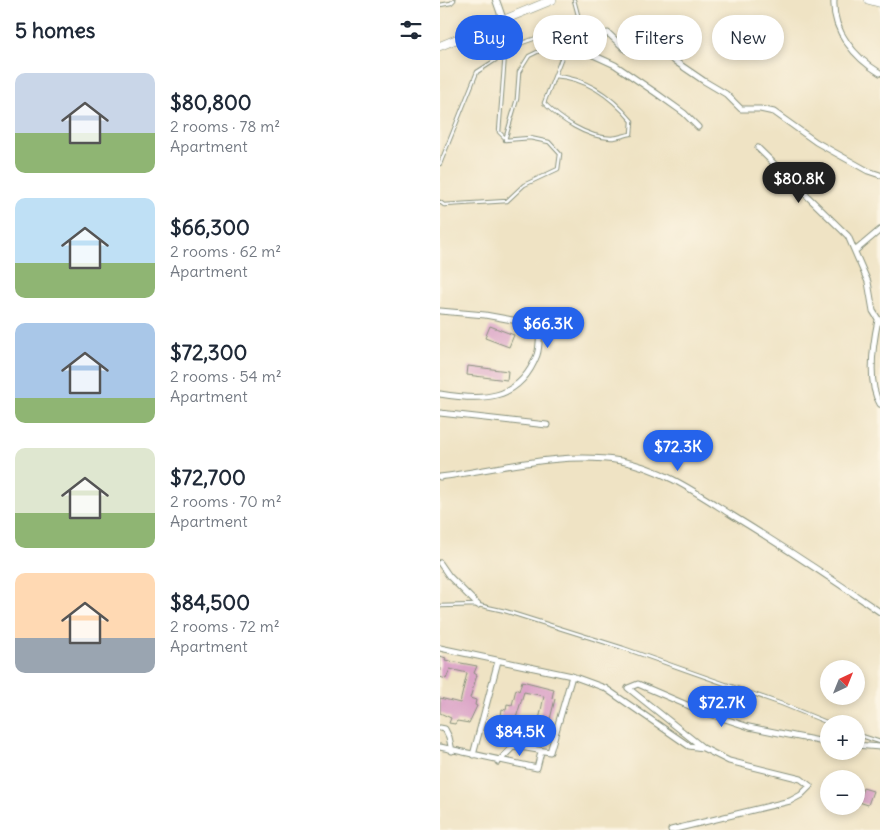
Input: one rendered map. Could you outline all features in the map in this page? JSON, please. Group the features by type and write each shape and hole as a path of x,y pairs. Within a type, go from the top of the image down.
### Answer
{"main road":[{"path":"515,15 552,0"},
{"path":"869,0 880,3"},
{"path":"440,46 455,40"}],"street":[{"path":"496,0 501,15"},
{"path":"834,0 836,19 841,34 858,56 880,73"},
{"path":"607,34 626,50 649,48 660,50 726,94 741,109 760,109 774,112 816,142 868,171 880,175"},
{"path":"604,60 615,65 656,93 684,113 698,127"},
{"path":"758,148 810,202 842,229 851,241 868,282 873,310 879,321 872,361 874,393 880,404"},
{"path":"854,251 880,230"},
{"path":"440,311 485,315 540,325 537,354 527,372 509,392 489,398 470,399 440,394"},
{"path":"440,413 547,425"},
{"path":"440,477 542,461 586,459 630,464 655,472 694,491 880,612"},
{"path":"440,563 449,576 478,605"},
{"path":"440,648 498,662 572,676 605,688 689,746 703,748"},
{"path":"473,755 498,662"},
{"path":"498,762 514,746 550,752 572,676"},
{"path":"670,830 790,801 801,795 810,786 801,779 729,761 703,748 628,688 638,684 701,711 749,727 820,740"},
{"path":"440,728 445,729 449,736 452,750"},
{"path":"865,746 880,748"},
{"path":"440,748 498,762 537,768 541,752"}],"lane":[{"path":"440,5 454,0"},
{"path":"574,0 578,15"},
{"path":"506,139 517,99 519,72 529,56 533,54"},
{"path":"440,164 476,72 495,60"},
{"path":"440,202 444,205 507,201 524,185 558,169 560,154 550,142 530,138 505,140 499,132 505,60"},
{"path":"554,76 572,77 597,90 621,108 632,121 631,134 611,138 581,129 558,117 544,104 554,76 561,60"},
{"path":"440,606 478,605 623,648 782,704 820,720"},
{"path":"865,737 880,742"}],"building":[{"path":"490,326 514,335 509,347 485,338"},
{"path":"468,366 508,371 507,380 467,375"},
{"path":"440,656 446,658 445,660 477,666 474,673 477,675 470,698 476,700 475,705 477,706 469,723 457,721 455,724 449,723 451,718 440,713 440,698 460,703 467,673 450,669 446,679 440,677"},
{"path":"522,681 554,689 552,698 555,699 549,723 539,720 544,696 524,692 516,718 542,724 538,737 532,736 531,739 507,735 507,732 499,729 502,709 506,710 507,704 512,705 516,689 519,691"},
{"path":"865,789 873,791 868,805 865,804"}]}
